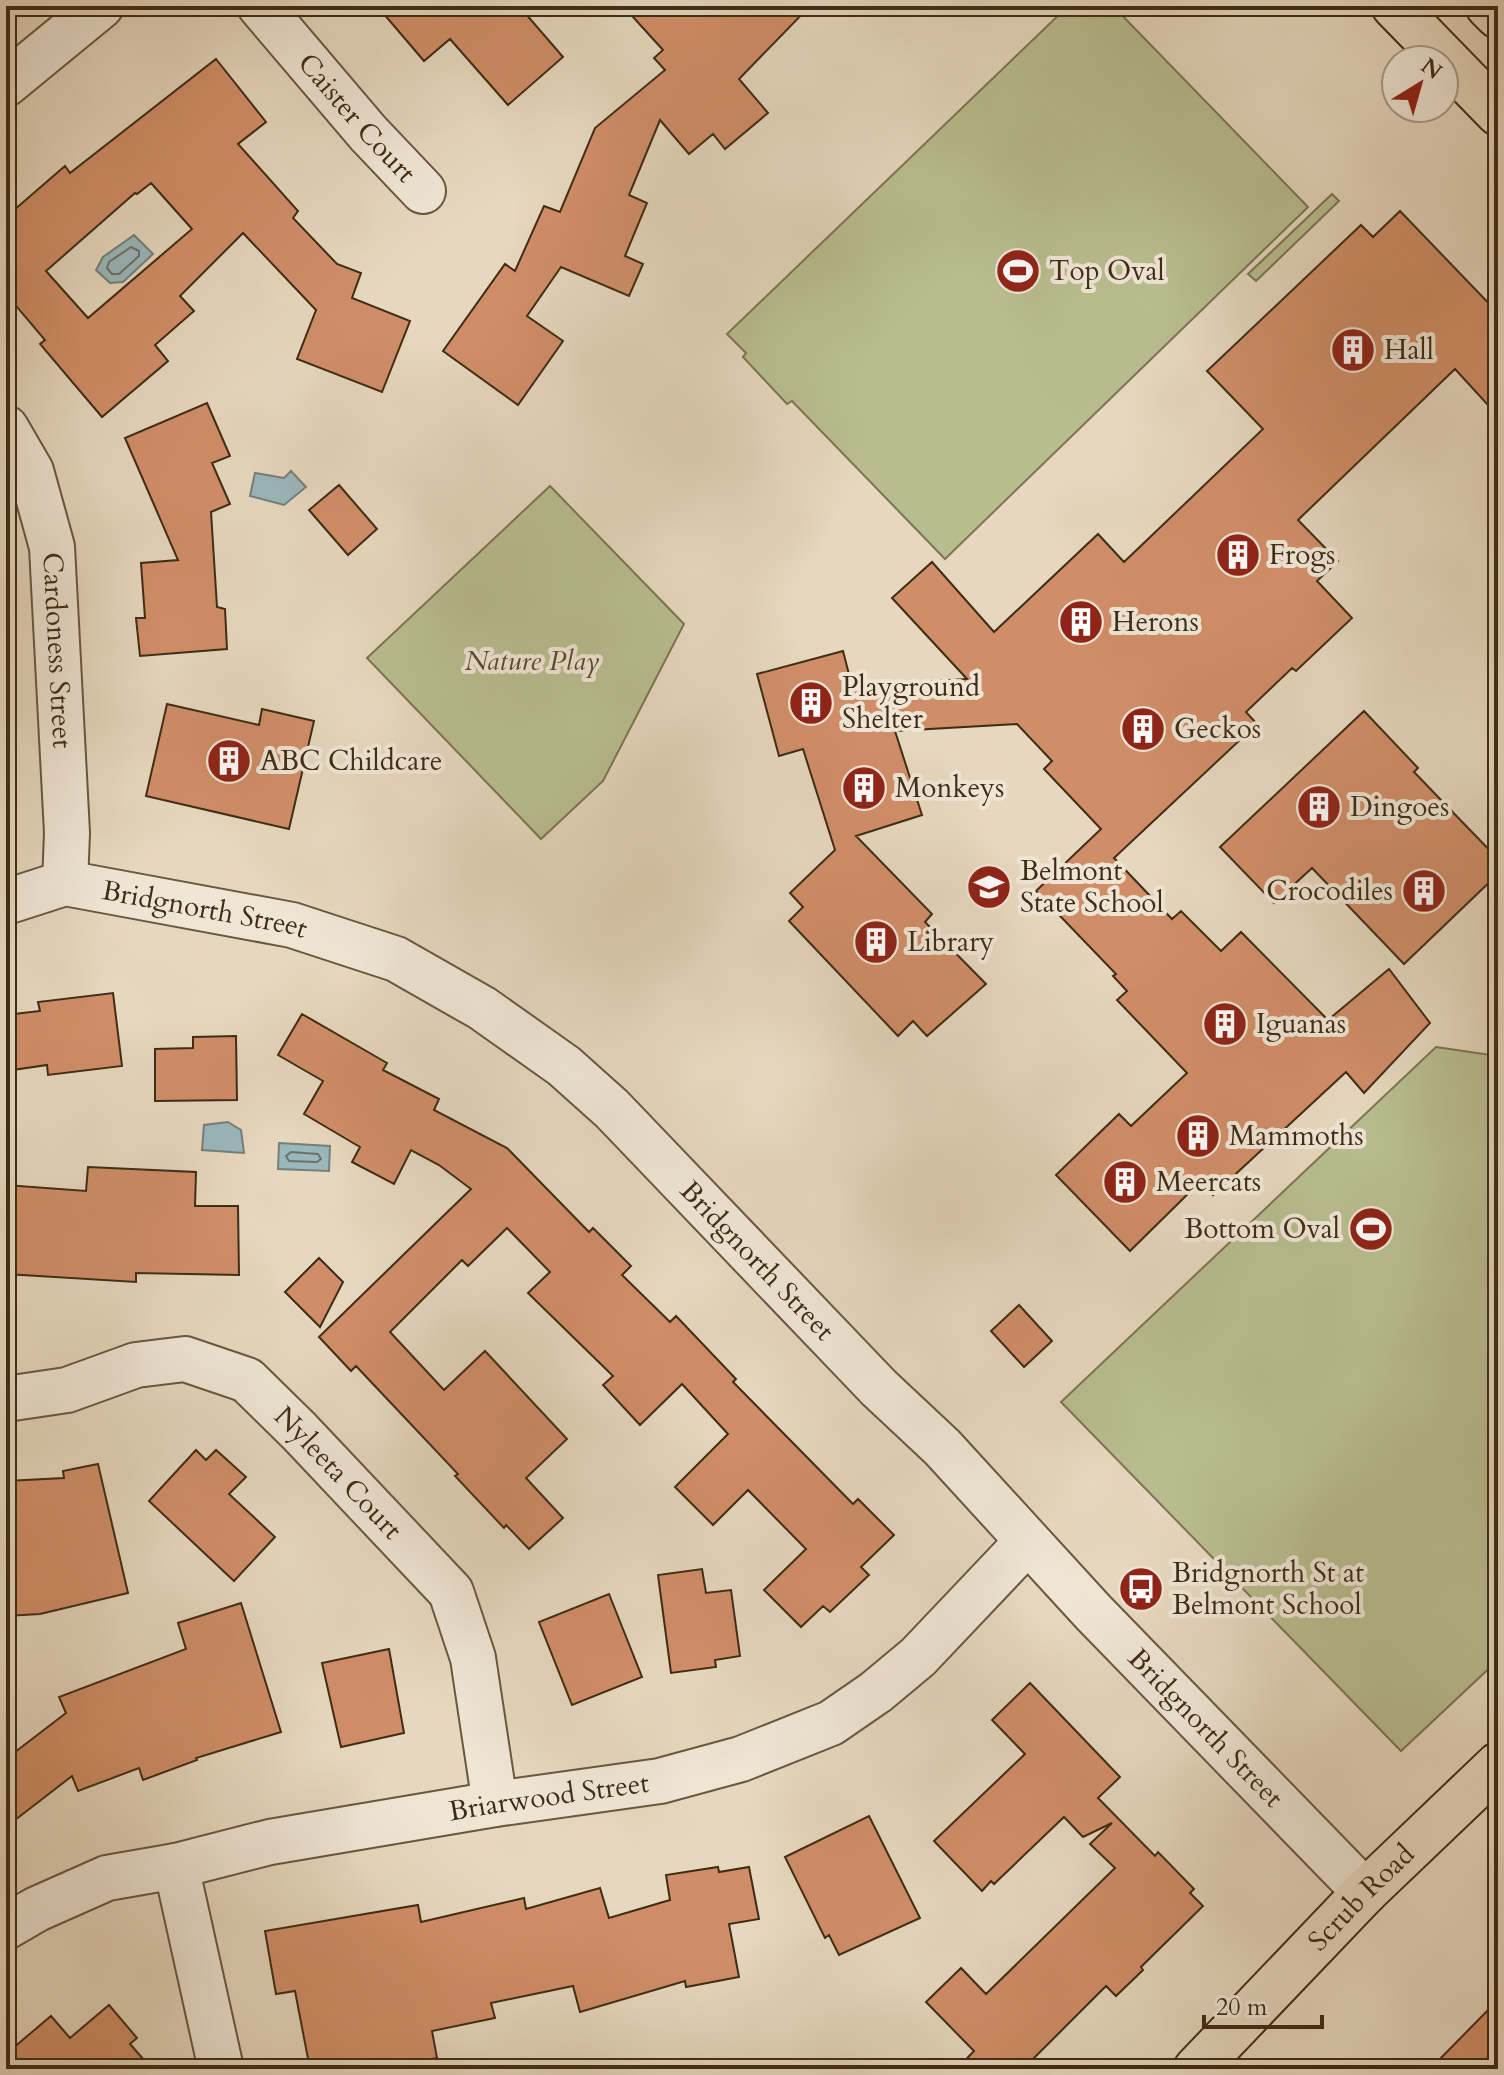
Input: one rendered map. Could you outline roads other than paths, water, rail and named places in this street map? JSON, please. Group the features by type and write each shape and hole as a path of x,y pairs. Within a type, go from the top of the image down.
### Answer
{"main road":[{"path":"1394,6 1498,113"},
{"path":"1488,6 1498,16"},
{"name":"Scrub Road","path":"1196,2069 1365,1892 1498,1765"}],"street":[{"path":"6,84 101,6"},
{"name":"Caister Court","path":"260,6 368,133 423,191"},
{"name":"Cardoness Street","path":"6,428 31,471 52,547 67,833 65,883"},
{"name":"Bridgnorth Street","path":"6,902 65,883 292,925 396,959 482,1008 564,1066 612,1109 879,1388 942,1447 1027,1542 1365,1892"},
{"name":"Nyleeta Court","path":"6,1399 67,1390 136,1365 185,1359 247,1380 339,1472 451,1592 473,1658 495,1804"},
{"name":"Briarwood Street","path":"6,1927 37,1909 107,1878 176,1866 270,1842 495,1804 660,1781 741,1759 831,1723 876,1692 918,1657 1027,1542"},
{"path":"176,1866 221,2069"}],"water":[{"path":"134,235 153,254 123,282 110,283 96,270 103,257"},
{"path":"291,471 306,487 284,505 250,496 255,473 284,478"},
{"path":"228,1122 241,1130 244,1153 202,1150 204,1125"},
{"path":"279,1143 330,1146 329,1171 278,1169"}],"place":[{"name":"Top Oval","path":"1018,271"},
{"name":"Hall","path":"1353,350"},
{"name":"Frogs","path":"1238,555"},
{"name":"Herons","path":"1081,622"},
{"name":"Playground Shelter","path":"811,703"},
{"name":"Geckos","path":"1143,729"},
{"name":"ABC Childcare","path":"229,761"},
{"name":"Monkeys","path":"864,788"},
{"name":"Dingoes","path":"1319,807"},
{"name":"Belmont State School","path":"989,887"},
{"name":"Crocodiles","path":"1424,891"},
{"name":"Library","path":"876,942"},
{"name":"Iguanas","path":"1225,1024"},
{"name":"Mammoths","path":"1198,1136"},
{"name":"Meercats","path":"1125,1182"},
{"name":"Bottom Oval","path":"1371,1229"},
{"name":"Bridgnorth St at Belmont School","path":"1141,1589"}],"park label":[{"name":"Nature Play","path":"532,661"}]}
